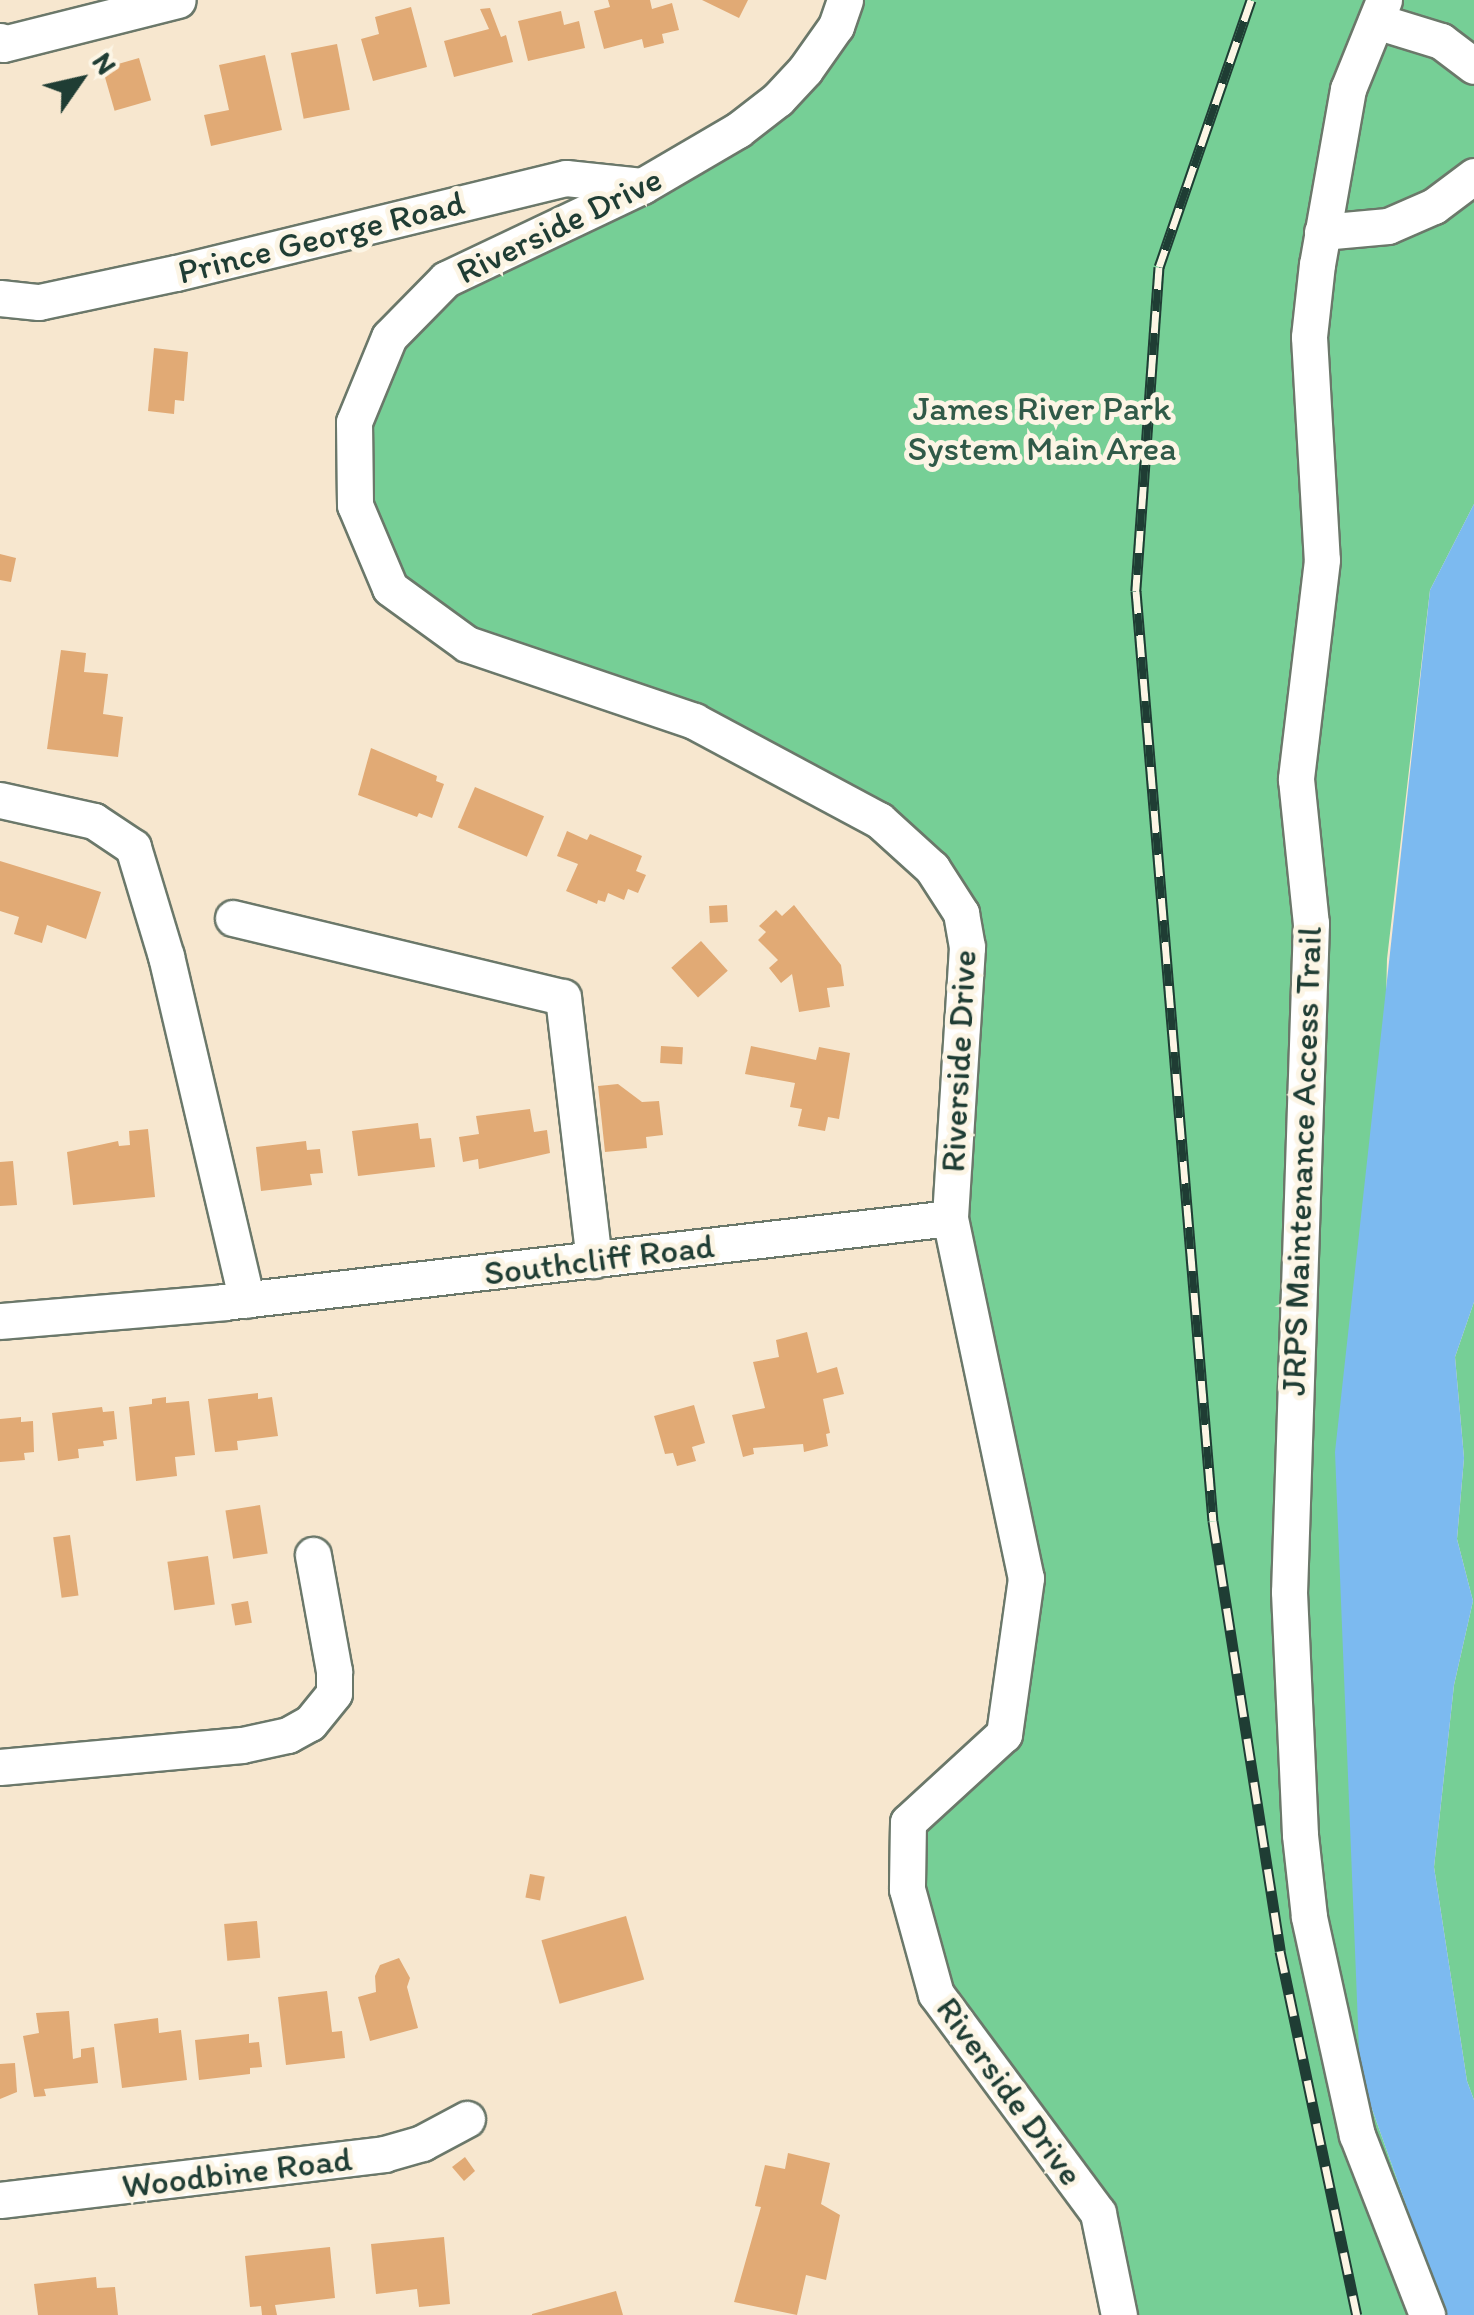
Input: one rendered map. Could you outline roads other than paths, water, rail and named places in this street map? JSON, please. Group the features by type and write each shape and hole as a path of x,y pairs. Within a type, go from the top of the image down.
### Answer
{"street":[{"path":"0,41 3,44 178,0"},
{"name":"Riverside Drive","path":"846,0 836,26 778,99 738,130 642,186 446,280 388,337 354,422 354,505 390,588 466,644 694,721 879,820 932,868 961,913 967,947 950,1218 1026,1578 1004,1734 908,1822 906,1889 936,1994 1098,2212 1118,2315"},
{"path":"1380,10 1441,41 1474,66"},
{"name":"JRPS Maintenance Access Trail","path":"1380,10 1348,89 1322,232 1309,336 1322,560 1296,779 1311,923 1294,1358 1291,1691 1309,1916 1356,2134 1426,2315"},
{"path":"1322,232 1388,226 1434,206 1474,176"},
{"name":"Prince George Road","path":"0,298 39,302 159,277 566,178 642,186"},
{"path":"0,800 94,821 134,848 166,956 247,1300"},
{"path":"233,918 562,998 594,1260"},
{"name":"Southcliff Road","path":"0,1321 247,1300 950,1218"},
{"path":"0,1767 242,1745 288,1735 310,1723 334,1693 334,1672 313,1555"},
{"name":"Woodbine Road","path":"0,2200 384,2154 422,2143 467,2120"}],"water":[{"path":"1474,504 1474,1302 1455,1357 1464,1458 1457,1539 1473,1601 1454,1685 1434,1867 1467,2081 1474,2100 1474,2315 1445,2315 1360,2075 1335,1452 1430,590"}],"railway":[{"path":"1251,0 1159,267 1136,591 1213,1521 1280,1951 1357,2315"}],"park label":[{"name":"James River Park System Main Area","path":"1042,428"}]}
